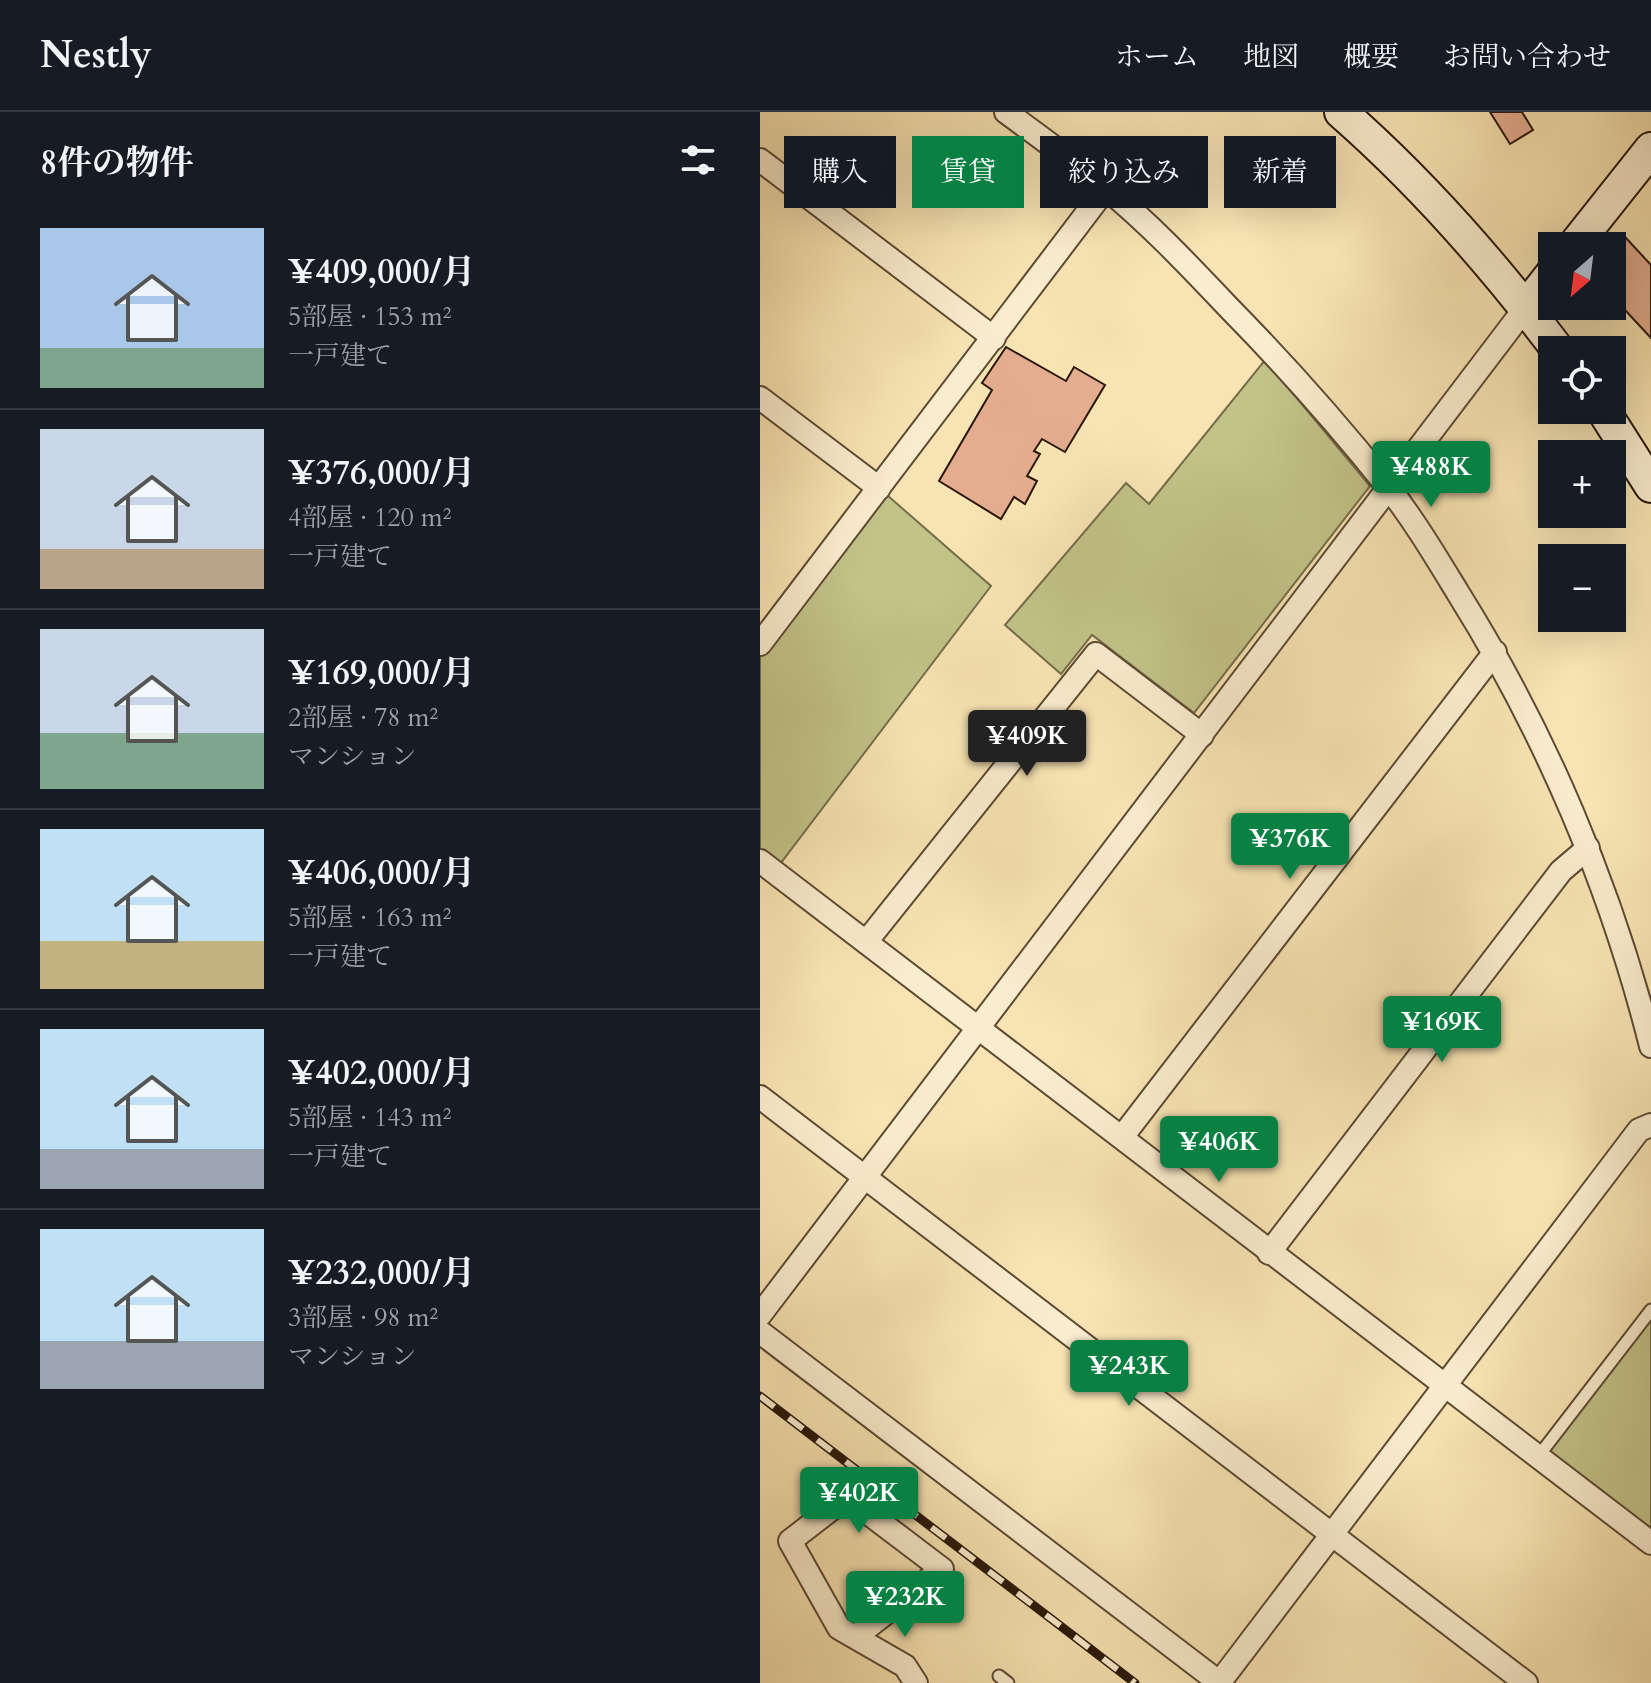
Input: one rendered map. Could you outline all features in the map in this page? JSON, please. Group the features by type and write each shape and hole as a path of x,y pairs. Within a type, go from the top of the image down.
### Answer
{"street":[{"path":"1006,112 1040,138"},
{"path":"1354,119 1470,240 1548,336"},
{"path":"1585,232 1651,149"},
{"path":"760,160 994,338"},
{"path":"762,636 879,488 1091,208"},
{"path":"1128,208 1164,240 1287,368 1389,489 1437,559 1495,652 1588,848 1635,984 1651,1046"},
{"path":"760,1315 1538,292"},
{"path":"760,398 879,488"},
{"path":"1612,424 1651,486"},
{"path":"1122,1137 1495,652"},
{"path":"866,942 1096,654 1202,735"},
{"path":"1269,1253 1561,871 1588,848"},
{"path":"760,861 1651,1543"},
{"path":"760,1097 1521,1682"},
{"path":"760,1332 1219,1683 1639,1130 1651,1125"},
{"path":"855,1637 942,1569 847,1497 790,1541 839,1628 905,1666 916,1683"}],"lane":[{"path":"1537,1458 1651,1310"}],"green space":[{"path":"1265,360 1370,486 1194,713 1092,635 1061,674 1005,625 1126,483 1149,504"},
{"path":"879,488 991,586 774,872 760,861 760,644"},
{"path":"1651,1310 1651,1543 1537,1458"}],"building":[{"path":"1490,112 1522,112 1533,130 1510,144"},
{"path":"1626,238 1651,265 1651,338 1626,311"},
{"path":"1006,347 1066,381 1074,367 1105,385 1065,452 1042,439 1034,451 1040,454 1027,476 1037,481 1025,504 1014,497 1001,519 939,481 992,390 982,383"}],"railway":[{"path":"760,1396 1135,1683"}]}
